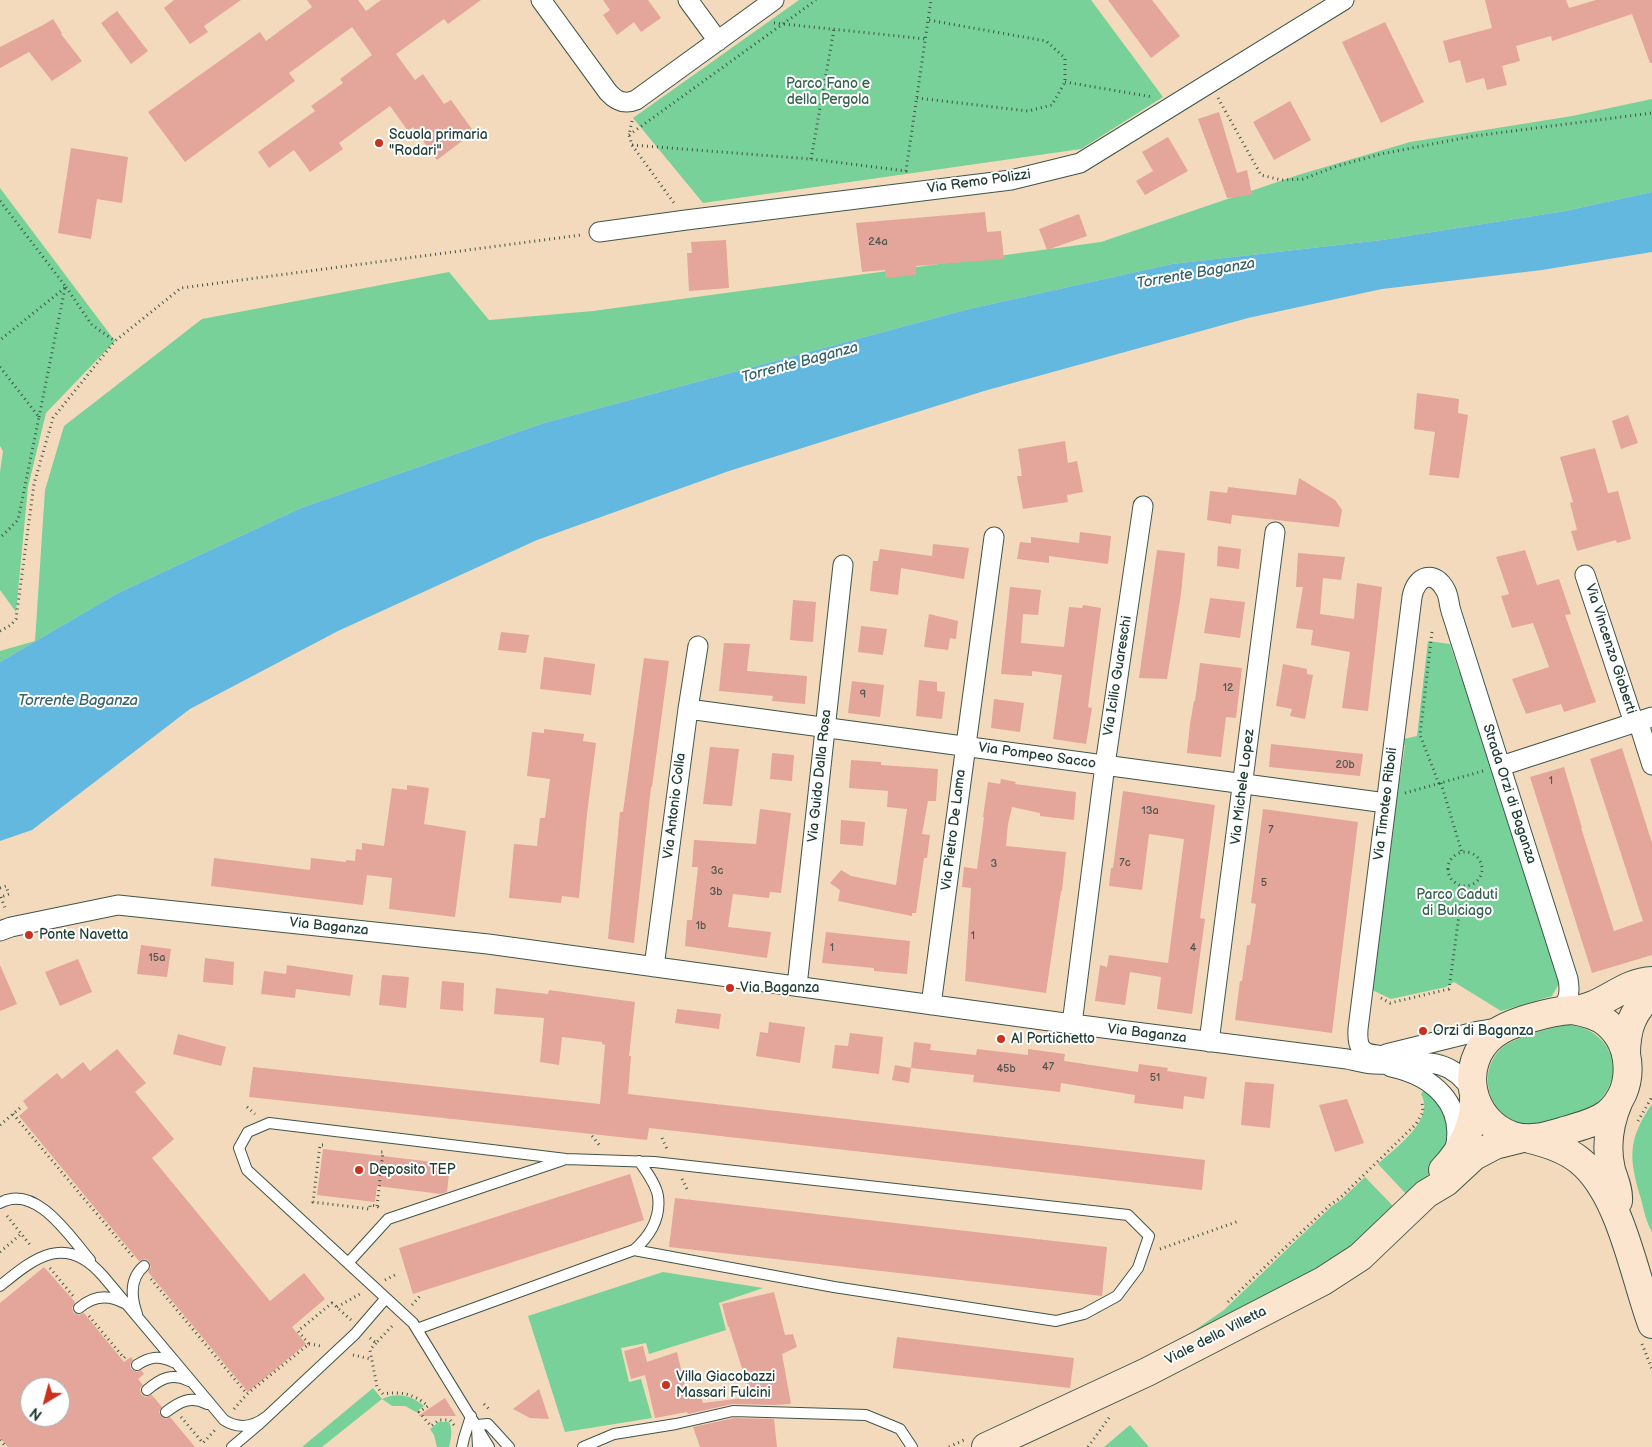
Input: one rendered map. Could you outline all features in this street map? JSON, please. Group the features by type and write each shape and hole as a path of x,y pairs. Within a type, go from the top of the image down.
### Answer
{"street":[{"path":"541,0 608,92 621,102 629,103 636,100 774,0"},
{"path":"688,0 718,41"},
{"name":"Via Remo Polizzi","path":"599,232 1011,180 1080,163 1344,0"},
{"name":"Via Icilio Guareschi","path":"1072,1024 1105,765 1143,506"},
{"name":"Via Michele Lopez","path":"1209,1042 1244,784 1275,532"},
{"name":"Via Pietro De Lama","path":"931,1005 964,746 994,537"},
{"name":"Via Guido Dalla Rosa","path":"797,986 843,565"},
{"name":"Via Vincenzo Gioberti","path":"1585,575 1642,720 1652,765"},
{"name":"Strada Orzi di Baganza","path":"1430,577 1440,582 1448,595 1451,611 1568,979 1569,990 1567,1000 1561,1008 1562,1011"},
{"name":"Via Timoteo Riboli","path":"1358,1040 1412,594 1418,582 1423,578 1430,577"},
{"name":"Via Antonio Colla","path":"654,967 698,646"},
{"name":"Via Pompeo Sacco","path":"688,709 1244,784 1386,801"},
{"path":"1501,766 1642,720"},
{"name":"Via Baganza","path":"0,931 118,905 482,943 1209,1042 1343,1059 1417,1062 1445,1066 1461,1076 1473,1094 1478,1107 1490,1123 1507,1134 1525,1138 1544,1137 1590,1123 1607,1114 1619,1100 1626,1082 1628,1064 1619,1038 1607,1024 1591,1014 1562,1011 1398,1052 1378,1060"},
{"path":"1562,1011 1592,1007 1630,986 1652,981"},
{"path":"1626,1055 1626,1038 1632,1018 1642,1002 1652,994"},
{"name":"Via Baganza","path":"1473,1094 1472,1068 1480,1050 1493,1035 1510,1025"},
{"path":"1343,1059 1353,1054 1358,1040"},
{"path":"1358,1040 1359,1047 1363,1051 1378,1060 1433,1085 1444,1095 1456,1119 1457,1138 1447,1166"},
{"name":"Viale della Villetta","path":"1426,1194 1465,1140 1473,1119 1473,1094"},
{"path":"1619,1100 1612,1119 1608,1140 1610,1164 1618,1193 1619,1220"},
{"path":"1525,1138 1559,1148 1580,1161 1600,1184 1619,1220 1652,1324"},
{"name":"Viale della Villetta","path":"977,1443 1147,1372 1323,1281 1360,1257 1426,1194 1446,1182 1474,1156 1503,1142 1525,1138"}],"lane":[{"path":"489,1447 417,1329 247,1170 239,1148 248,1132 269,1123 566,1159 640,1161 1128,1215 1149,1236 1138,1268 1117,1296 1084,1314 1056,1321 834,1287 634,1250"},
{"path":"348,1263 388,1219 566,1159"},
{"path":"417,1329 634,1250 647,1239 656,1220 657,1211 658,1195 640,1161"},
{"path":"0,1203 9,1198 21,1198 43,1208 52,1216 224,1420 233,1425 246,1426 260,1422 266,1417"},
{"path":"0,1286 26,1265 40,1257 56,1253 72,1254 88,1261 103,1276"},
{"path":"144,1325 136,1310 132,1292 135,1276 145,1270"},
{"path":"80,1307 90,1300 104,1296 118,1300 130,1308"},
{"path":"232,1447 360,1328 386,1298"},
{"path":"138,1365 149,1358 162,1358 174,1363 179,1368"},
{"path":"147,1390 159,1380 172,1376 184,1379 195,1387"},
{"path":"169,1410 183,1400 196,1399 214,1409"},
{"path":"583,1447 614,1434 676,1424 733,1411 866,1415 900,1428 912,1447"},
{"path":"462,1447 464,1438 474,1420"},
{"path":"474,1420 478,1447"},
{"path":"474,1420 488,1424 509,1447"}],"path":[{"path":"629,135 816,0"},
{"path":"632,145 811,159 906,170 931,0"},
{"path":"917,98 1028,111 1052,105 1065,82 1065,58 1046,41 928,20"},
{"path":"746,21 926,39"},
{"path":"811,159 834,30"},
{"path":"1065,82 1181,101"},
{"path":"1210,83 1261,174 1281,180 1303,179 1337,166 1381,154 1474,136 1652,113"},
{"path":"636,100 629,135 632,145 686,220"},
{"path":"0,201 66,287 92,325 115,342"},
{"path":"0,631 11,625 16,619 34,484 53,418 115,342 181,288 599,232"},
{"path":"0,340 66,287"},
{"path":"0,538 18,520 66,287"},
{"path":"0,367 38,417"},
{"path":"1432,632 1420,735 1440,783 1462,853"},
{"path":"1386,801 1501,766"},
{"path":"1462,853 1472,854 1477,857 1482,871 1477,881 1468,886 1463,886 1454,881 1449,872 1450,862 1457,854 1462,853"},
{"path":"0,888 6,886 9,894 1,898 5,908"},
{"path":"1363,989 1390,1002 1449,989 1463,886"},
{"path":"1222,1308 1416,1124 1423,1112 1419,1093 1423,1088 1433,1085"},
{"path":"1636,1125 1652,1097"},
{"path":"0,1125 20,1108"},
{"path":"13,1114 134,1259"},
{"path":"329,1146 320,1145 313,1202 370,1209 370,1205 377,1206"},
{"path":"374,1151 383,1152 377,1206 383,1214"},
{"path":"5,1215 124,1358 129,1354 138,1365"},
{"path":"1156,1251 1239,1221"},
{"path":"0,1252 22,1234"},
{"path":"145,1270 247,1394"},
{"path":"420,1296 370,1350 377,1387 383,1394 400,1392 413,1395 428,1406 420,1412 431,1426 439,1420 450,1420 454,1425 454,1429"},
{"path":"198,1447 247,1394 309,1344 298,1331 332,1303 376,1343"},
{"path":"169,1410 203,1443"},
{"path":"1088,1447 1114,1410"},
{"path":"0,1440 6,1447"},
{"path":"949,1447 977,1443"}],"green space":[{"name":"Parco Fano e della Pergola","path":"799,0 1091,0 1163,97 1081,149 703,203 633,118"},
{"path":"1652,99 1652,192 1565,211 1382,240 1172,264 969,309 544,423 301,508 118,593 0,662 0,651 35,641 45,490 64,426 202,319 449,272 489,320 593,311 1101,242 1298,175 1410,142 1572,116"},
{"path":"0,188 115,341 46,413 28,487 16,612 0,590 0,472 3,451 0,446"},
{"name":"Parco Caduti di Bulciago","path":"1428,641 1450,644 1459,672 1465,670 1562,978 1552,996 1501,1011 1454,982 1446,987 1391,999 1368,988 1394,777 1400,778 1405,745 1399,743 1399,740 1417,736"},
{"path":"1567,1025 1594,1033 1610,1052 1613,1064 1608,1089 1594,1105 1556,1119 1531,1124 1517,1122 1506,1116 1497,1107 1491,1096 1488,1083 1489,1070 1494,1058 1503,1047 1516,1040 1543,1030"},
{"path":"1425,1089 1446,1114 1448,1142 1435,1168 1407,1195 1378,1164 1403,1142 1418,1123 1423,1114 1424,1104 1421,1094"},
{"path":"1652,1104 1652,1232 1644,1212 1637,1185 1634,1172 1633,1150 1638,1128"},
{"path":"1365,1177 1394,1207 1358,1242 1335,1259 1182,1339 1224,1310 1332,1206"},
{"path":"663,1272 763,1288 719,1303 726,1330 649,1354 646,1343 621,1348 629,1382 641,1379 652,1418 565,1432 528,1316"},
{"path":"373,1388 382,1399 322,1447 302,1447"},
{"path":"398,1395 404,1396 414,1399 424,1406 416,1412 405,1406 392,1406 382,1399"},
{"path":"439,1422 449,1422 451,1435 449,1447 437,1447 434,1435 430,1429"},
{"path":"1130,1425 1149,1447 1104,1447"}],"water":[{"name":"Torrente Baganza","path":"1652,192 1652,252 1542,270 1382,289 1248,318 984,391 729,471 537,540 338,631 190,709 32,830 0,841 0,662 118,593 301,508 544,423 969,309 1172,264 1382,240 1565,211"}],"building":[{"path":"174,0 241,0 204,26 208,32 190,44 164,8"},
{"path":"307,0 358,0 366,11 381,0 481,0 448,24 444,19 396,54 415,80 423,74 444,104 451,100 474,132 437,160 413,127 408,131 390,106 339,143 343,149 310,172 294,150 269,168 258,152 315,111 311,106 343,83 340,79 372,55 352,27 289,73 295,81 185,162 148,112 260,32 266,41 312,7"},
{"path":"603,0 648,0 661,18 641,32 634,22 617,35 603,15 610,10"},
{"path":"1108,0 1152,0 1180,36 1151,58"},
{"path":"1485,0 1566,0 1569,8 1596,0 1652,0 1652,63 1650,63 1632,14 1552,41 1551,36 1516,46 1520,61 1502,66 1507,85 1487,90 1484,78 1466,83 1460,60 1449,63 1443,41 1492,28"},
{"path":"117,11 148,51 131,64 101,23"},
{"path":"53,19 61,34 82,61 52,81 29,52 0,68 0,47"},
{"path":"1385,22 1424,102 1381,123 1342,42"},
{"path":"1290,101 1311,140 1274,160 1253,122"},
{"path":"1219,112 1237,173 1247,170 1252,195 1227,198 1198,119"},
{"path":"1168,137 1188,171 1145,195 1136,181 1153,171 1142,152"},
{"path":"71,148 128,157 122,203 97,199 91,239 58,233"},
{"path":"985,212 987,232 1001,231 1004,259 916,266 916,275 885,278 885,270 862,272 856,223"},
{"path":"1079,214 1087,236 1047,250 1039,229"},
{"path":"726,240 729,288 689,291 687,253 692,253 691,242"},
{"path":"1417,393 1459,399 1458,413 1468,415 1459,478 1429,475 1435,432 1414,429"},
{"path":"1628,415 1638,443 1621,449 1612,421"},
{"path":"1065,441 1068,463 1077,461 1083,492 1067,495 1068,502 1023,509 1017,476 1022,476 1018,449"},
{"path":"1595,448 1608,493 1618,491 1631,539 1617,543 1616,540 1577,551 1571,531 1577,530 1570,503 1573,502 1560,457"},
{"path":"1299,478 1335,500 1342,510 1339,527 1232,515 1231,524 1207,520 1210,491 1227,493 1228,487 1296,495"},
{"path":"1080,532 1111,536 1108,564 1049,556 1049,563 1017,559 1020,542 1031,543 1031,537 1079,543"},
{"path":"933,544 969,548 964,579 901,568 898,595 870,591 873,561 878,561 880,549 932,556"},
{"path":"1218,546 1241,549 1239,569 1217,566"},
{"path":"1157,550 1185,553 1181,594 1167,679 1139,678"},
{"path":"1525,550 1537,585 1559,579 1571,614 1565,615 1596,702 1564,712 1561,704 1526,714 1512,679 1549,667 1533,623 1512,628 1501,596 1509,594 1496,557"},
{"path":"1298,553 1345,557 1341,580 1323,578 1320,614 1354,619 1357,583 1382,587 1368,711 1342,708 1350,652 1311,645 1313,630 1296,628 1303,587 1296,587"},
{"path":"1010,587 1041,590 1038,615 1023,614 1021,643 1064,647 1069,607 1082,608 1083,605 1101,608 1088,707 1092,708 1086,744 1053,739 1062,675 1032,671 1032,676 1001,674"},
{"path":"1210,598 1245,602 1240,638 1204,633"},
{"path":"793,600 816,602 813,642 790,640"},
{"path":"929,614 958,621 956,639 950,638 948,650 924,647"},
{"path":"861,626 887,629 883,655 858,652"},
{"path":"501,632 529,635 526,653 498,650"},
{"path":"724,643 750,644 747,671 807,676 805,704 772,701 773,696 719,691"},
{"path":"544,657 595,664 591,695 540,689"},
{"path":"644,658 669,661 651,787 634,943 608,939 620,812 623,812"},
{"path":"1200,663 1242,668 1236,718 1226,717 1221,757 1187,753"},
{"path":"1283,664 1307,669 1307,674 1313,675 1305,719 1290,716 1292,709 1276,706"},
{"path":"919,680 937,682 937,691 945,692 942,719 916,716"},
{"path":"852,681 884,685 880,717 848,713"},
{"path":"994,699 1024,703 1020,732 991,728"},
{"path":"544,729 584,734 583,741 596,743 579,898 562,896 561,903 509,898 514,844 537,846 540,818 545,818 550,779 527,776 532,732 544,733"},
{"path":"1271,744 1363,754 1360,776 1269,767"},
{"path":"710,747 739,749 732,806 703,804"},
{"path":"1622,748 1652,843 1652,955 1592,973 1530,777 1564,767 1581,828 1614,931 1643,921 1590,759"},
{"path":"772,753 794,755 792,781 770,779"},
{"path":"851,760 881,762 881,765 938,769 936,801 928,801 922,834 930,835 927,858 924,858 916,913 912,913 912,916 838,901 840,890 830,883 841,870 851,876 896,885 907,809 887,807 888,791 849,788"},
{"path":"1001,779 1016,782 1015,784 1076,792 1074,820 1040,816 1040,813 1012,807 1008,824 1006,846 1066,852 1062,891 1046,993 965,981 971,888 962,887 964,867 977,869 988,782 1000,784"},
{"path":"407,785 429,788 424,824 466,831 455,917 389,909 392,878 367,875 363,905 211,886 214,858 310,870 311,858 346,862 346,860 355,861 356,849 362,850 362,843 384,846 392,788 407,790"},
{"path":"1123,791 1215,805 1200,918 1205,919 1192,1014 1157,1009 1161,977 1130,972 1125,1005 1095,1001 1100,965 1107,967 1109,955 1168,963 1184,839 1149,834 1142,890 1109,886"},
{"path":"760,809 791,813 781,893 770,892 769,898 733,894 728,927 771,932 767,958 685,946 687,920 692,920 698,867 692,867 694,840 756,844"},
{"path":"1263,809 1358,822 1332,1033 1235,1020 1240,981 1242,981 1247,945 1250,945 1256,904 1251,903"},
{"path":"841,820 865,822 863,846 840,844"},
{"path":"826,932 910,941 907,974 874,971 874,968 822,963"},
{"path":"141,945 171,949 167,977 137,974"},
{"path":"205,958 234,962 233,985 203,982"},
{"path":"78,959 92,992 60,1006 45,972"},
{"path":"0,965 17,1004 0,1011"},
{"path":"287,965 353,975 350,996 296,989 295,998 261,994 264,971 286,974"},
{"path":"382,975 409,977 406,1008 379,1005"},
{"path":"442,981 464,983 463,1011 440,1009"},
{"path":"496,988 548,994 549,990 635,1002 629,1056 631,1056 628,1094 1205,1160 1202,1190 649,1128 647,1140 249,1097 253,1067 600,1104 605,1045 602,1042 562,1037 559,1065 540,1062 544,1018 494,1014"},
{"path":"677,1009 721,1014 719,1029 675,1023"},
{"path":"769,1022 805,1027 800,1063 756,1056 760,1032 768,1033"},
{"path":"850,1033 883,1037 879,1074 832,1068 835,1045 848,1046"},
{"path":"178,1034 226,1047 221,1066 173,1054"},
{"path":"914,1042 931,1044 930,1050 976,1055 977,1049 1028,1055 1028,1049 1065,1054 1064,1061 1138,1072 1139,1064 1168,1068 1167,1071 1207,1077 1204,1099 1184,1096 1183,1109 1134,1103 1135,1095 1061,1083 1060,1092 973,1082 974,1075 911,1068"},
{"path":"117,1049 146,1083 135,1092 174,1139 152,1158 270,1301 304,1273 325,1299 292,1327 306,1344 248,1392 148,1272 151,1267 149,1261 145,1259 139,1261 19,1116 28,1108 23,1101 57,1073 62,1079 83,1062 90,1071"},
{"path":"895,1065 911,1068 909,1083 892,1080"},
{"path":"1245,1082 1274,1084 1270,1128 1241,1125"},
{"path":"1347,1099 1364,1143 1335,1152 1319,1105"},
{"path":"323,1149 450,1164 447,1192 441,1194 377,1186 375,1202 317,1195"},
{"path":"630,1174 644,1220 413,1294 399,1248"},
{"path":"675,1198 1107,1247 1102,1296 669,1247"},
{"path":"44,1267 75,1302 72,1308 74,1313 79,1315 84,1313 124,1362 131,1357 133,1360 130,1365 131,1369 137,1372 141,1370 144,1374 138,1379 143,1385 140,1388 141,1394 145,1397 152,1395 162,1407 159,1412 161,1416 166,1419 170,1417 195,1447 8,1447 0,1438 0,1303"},
{"path":"774,1292 785,1335 793,1334 797,1347 782,1354 791,1404 732,1404 688,1414 687,1412 655,1418 645,1375 631,1379 624,1351 643,1346 647,1362 677,1352 687,1395 699,1392 703,1403 751,1397 722,1304"},
{"path":"897,1337 1074,1358 1070,1388 893,1368"},
{"path":"539,1389 549,1419 530,1418 513,1409"},
{"path":"445,1398 456,1416 418,1416"},
{"path":"734,1418 774,1419 777,1447 700,1447 693,1427"}],"place":[{"name":"Scuola primaria \"Rodari\"","path":"379,143"},
{"name":"Ponte Navetta","path":"29,935"},
{"name":"Via Baganza","path":"730,988"},
{"name":"Orzi di Baganza","path":"1423,1031"},
{"name":"Al Portichetto","path":"1001,1039"},
{"name":"Deposito TEP","path":"359,1170"},
{"name":"Villa Giacobazzi Massari Fulcini","path":"666,1385"}]}
